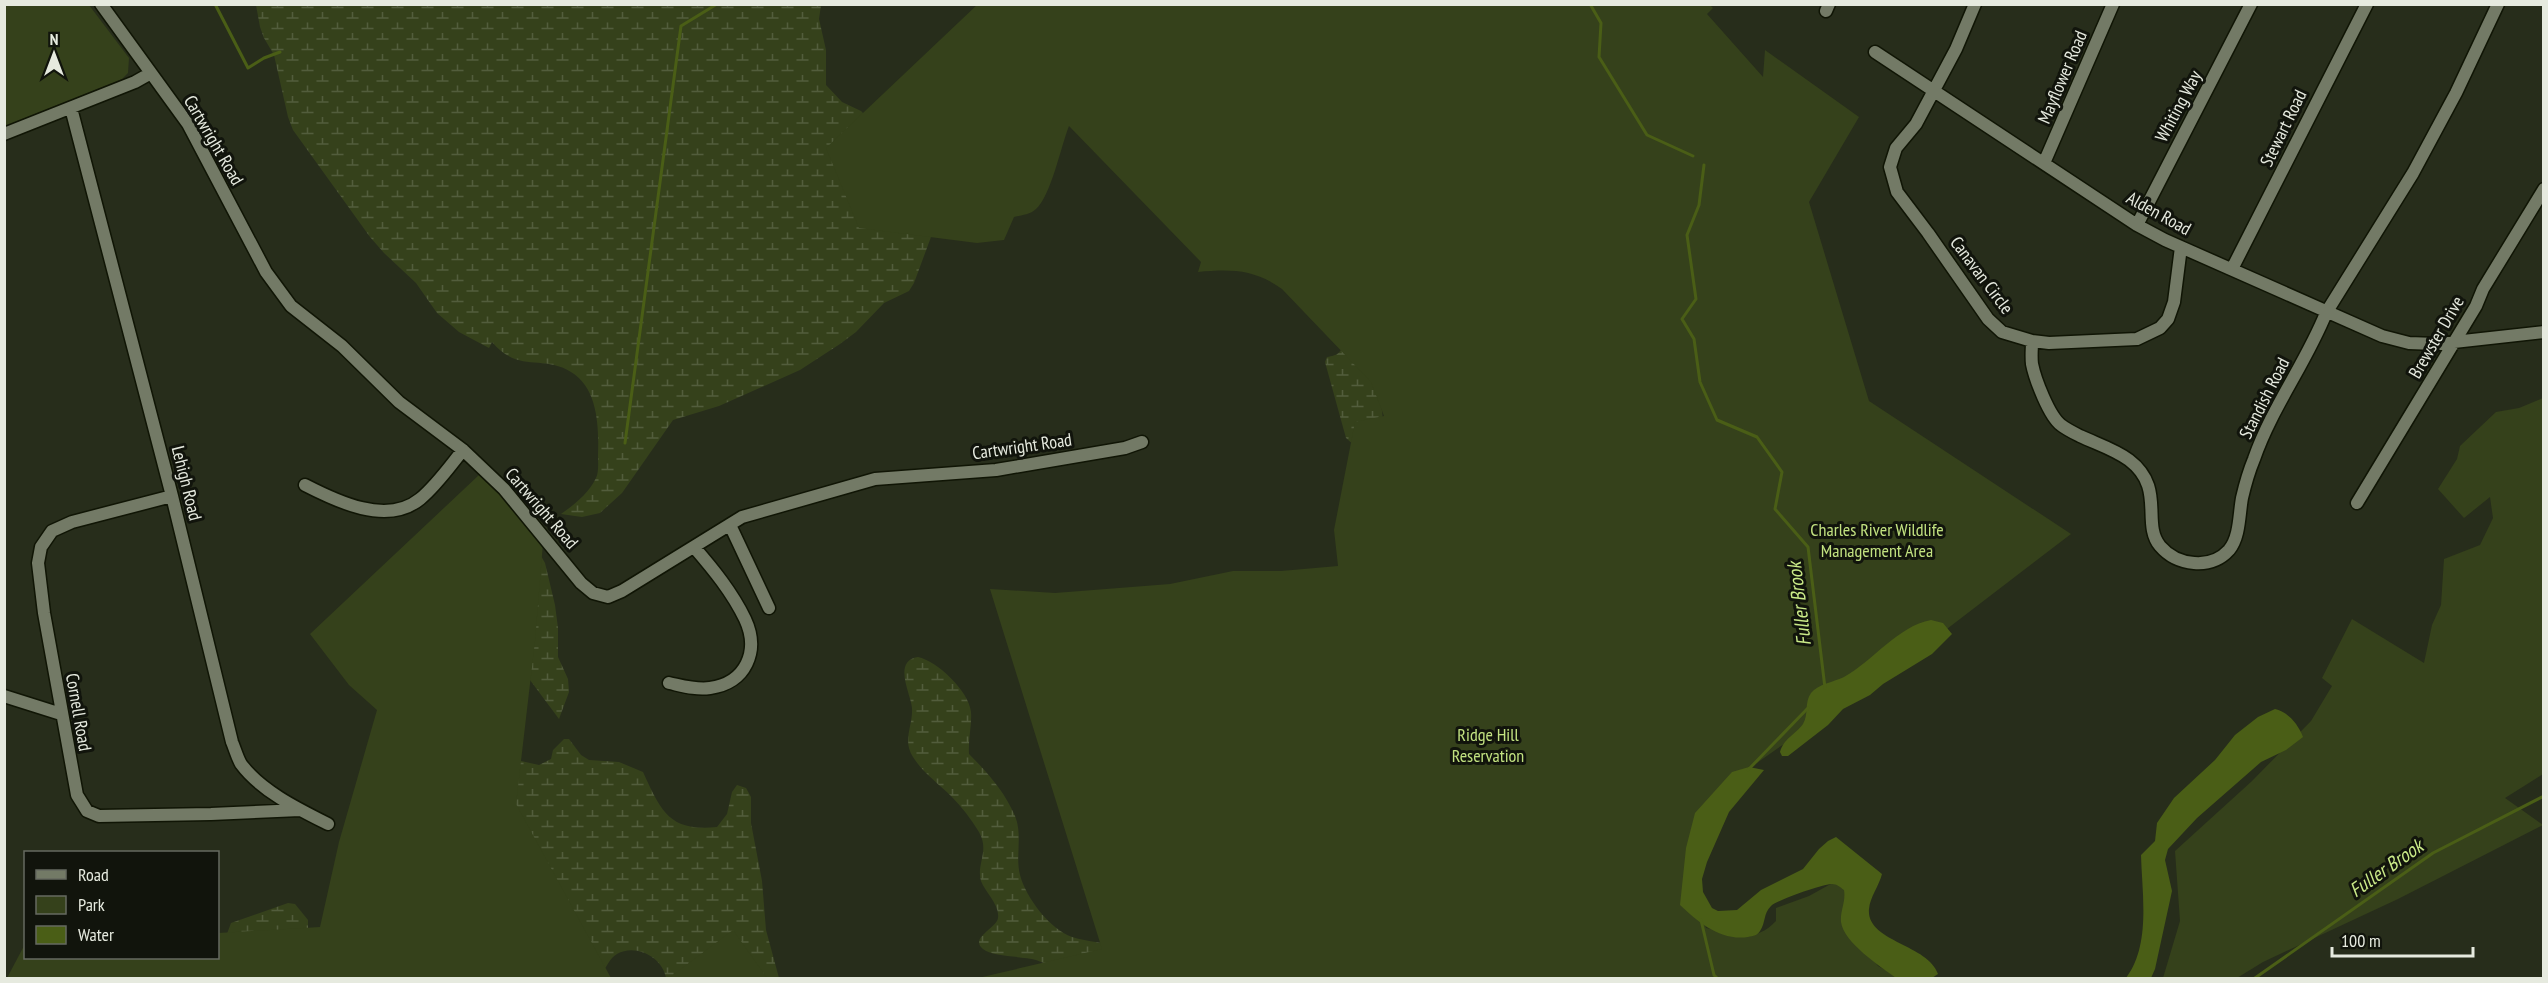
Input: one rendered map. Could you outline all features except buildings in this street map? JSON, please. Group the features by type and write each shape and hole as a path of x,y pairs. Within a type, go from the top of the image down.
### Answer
{"street":[{"name":"Cartwright Road","path":"101,4 188,124 266,272 291,306 342,346 399,402 463,450 522,508 581,583 593,593 608,597 622,591 742,517 875,479 996,470 1125,448 1142,442"},
{"name":"Canavan Circle","path":"1975,4 1956,49 1916,124 1896,148 1890,166 1892,181 1897,192 1988,319 2002,332 2032,341 2137,339 2160,328 2168,319 2174,302 2181,247"},
{"name":"Mayflower Road","path":"2044,163 2113,4"},
{"name":"Whiting Way","path":"2137,225 2251,4"},
{"name":"Stewart Road","path":"2232,269 2367,4"},
{"name":"Standish Road","path":"2032,341 2032,363 2053,417 2060,424 2115,451 2136,465 2149,484 2155,533 2160,545 2176,558 2191,564 2204,563 2228,550 2235,538 2242,495 2269,420 2318,333 2326,313 2413,173 2456,93 2498,4"},
{"name":"Alden Road","path":"1875,52 2137,225 2326,313 2382,336 2409,343 2454,343 2544,332"},
{"path":"4,134 135,82 152,73"},
{"name":"Lehigh Road","path":"71,108 172,496 232,742 240,762 256,780 300,810 328,824"},
{"name":"Brewster Drive","path":"2357,503 2544,189"},
{"path":"305,485 339,501 382,511 397,509 421,499 463,450"},
{"name":"Cornell Road","path":"172,496 72,522 52,531 41,547 38,563 44,613 77,795 87,811 99,816 300,810"},
{"path":"730,525 769,608"},
{"path":"669,683 696,688 731,683 743,671 751,656 745,620 719,577 694,547"},
{"path":"4,696 61,714"}],"green space":[{"name":"Ridge Hill Reservation","path":"978,4 1710,5 1713,8 1707,14 1763,77 1765,50 1859,117 1809,202 1869,401 2071,534 1819,727 1781,746 1754,765 1723,803 1698,886 1706,928 1751,935 1768,928 1776,921 1776,908 1809,896 1836,881 1848,887 1846,924 1878,966 1901,978 978,978 1102,949 990,589 1055,593 1170,584 1233,571 1281,571 1338,566 1334,530 1355,422 1384,416 1371,382 1282,289 1252,274 1232,271 1198,272 1201,262 1069,126 1051,182 1041,203 1031,212 1014,217 1004,240 977,243 859,228 826,148"},
{"path":"4,5 89,5 129,58 128,73 122,79 5,126"},
{"path":"256,5 821,5 819,19 826,50 826,85 842,102 861,111 868,118 931,237 914,283 909,291 884,303 856,332 800,370 719,406 673,420 622,493 600,513 582,517 561,514 585,494 598,473 597,421 592,398 587,388 571,372 560,367 512,358 492,342 489,348 459,332 437,313 416,283 370,237 293,130 274,55 260,27"},
{"path":"1343,344 1368,362 1382,410 1384,435 1357,448 1346,438 1325,362 1327,357 1340,352"},
{"path":"2543,398 2543,774 2505,798 2543,825 2398,899 2263,962 2237,978 2163,978 2180,921 2175,851 2252,781 2311,721 2332,686 2322,678 2352,619 2424,663 2432,625 2441,605 2444,559 2480,545 2493,518 2490,497 2464,518 2438,489 2457,459 2460,446 2496,412 2519,408"},
{"path":"479,475 516,509 543,543 535,641 516,804 611,978 7,978 24,946 24,959 219,959 219,933 320,927 339,842 377,710 349,685 310,634"},
{"path":"541,556 545,563 555,605 558,657 568,679 569,692 559,719 527,676"},
{"path":"918,657 943,671 965,695 971,712 969,754 995,783 1015,816 1020,875 1033,903 1055,927 1072,937 1122,946 1061,970 1036,960 993,954 980,945 981,937 998,918 995,903 981,881 982,839 973,822 959,804 917,763 908,745 912,708 904,671 910,660"},
{"path":"564,739 569,739 581,755 589,760 619,762 643,772 662,808 677,822 688,826 717,827 727,814 732,792 737,785 746,788 751,797 751,823 762,881 766,930 779,978 666,978 660,964 648,954 632,950 617,954 602,974 424,756 521,761 539,765 551,759 553,750"},
{"path":"288,903 295,904 308,920 308,931 288,978 219,958 231,923"},
{"path":"733,930 767,978 669,978"}],"water":[{"path":"1931,620 1943,623 1952,634 1932,654 1883,684 1870,695 1843,709 1828,725 1788,756 1782,756 1780,752 1784,743 1803,724 1808,701 1814,690 1844,677 1897,636"},
{"path":"2275,709 2292,719 2303,737 2286,750 2261,762 2197,818 2168,849 2165,860 2172,891 2155,969 2151,978 2126,978 2134,965 2142,935 2141,855 2155,841 2157,823 2174,798 2215,760 2235,735 2258,717"},
{"path":"1749,767 1764,770 1729,812 1702,879 1703,892 1712,908 1718,911 1737,910 1761,890 1803,869 1819,849 1836,837 1882,874 1869,909 1871,920 1877,929 1923,956 1938,974 1932,978 1896,978 1864,953 1844,930 1841,918 1844,890 1832,884 1810,889 1775,903 1767,912 1759,932 1748,937 1738,938 1711,929 1680,905 1686,848 1695,813 1732,772"}],"waterway":[{"path":"215,4 248,68 280,52"},
{"path":"625,443 681,26 717,4"},
{"name":"Fuller Brook","path":"1590,4 1601,23 1599,57 1647,135 1693,156"},
{"name":"Fuller Brook","path":"1704,165 1699,205 1687,235 1696,299 1682,319 1694,339 1700,382 1717,420 1757,437 1782,472 1775,509 1808,547 1825,688"},
{"name":"Fuller Brook","path":"1748,770 1808,708"},
{"name":"Fuller Brook","path":"2255,978 2433,853 2544,796"},
{"name":"Fuller Brook","path":"1701,920 1714,975 1717,978"}],"park label":[{"name":"Charles River Wildlife Management Area","path":"1877,539"}]}
